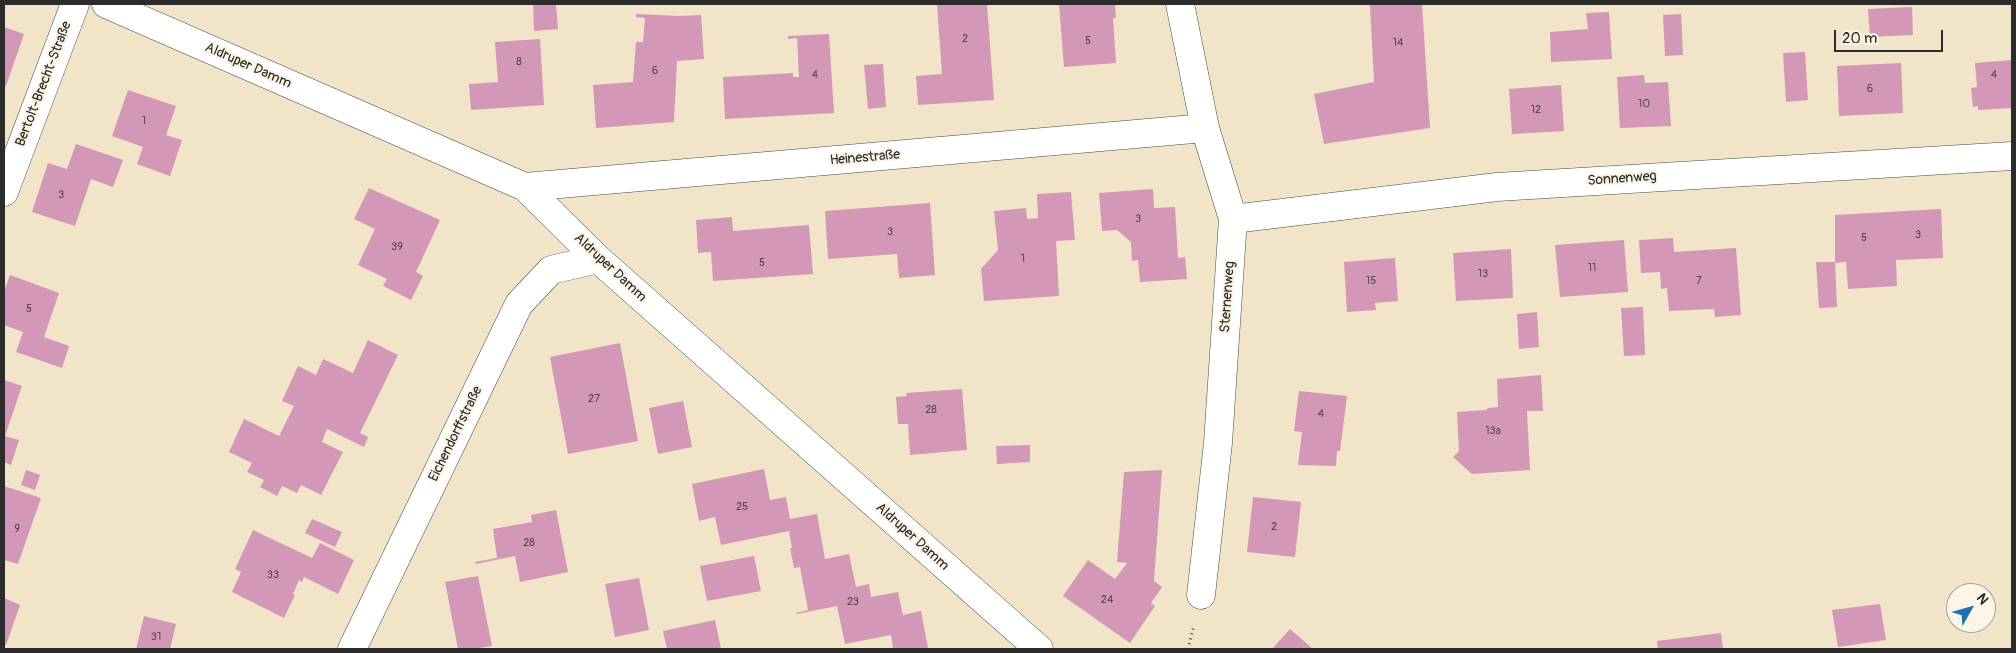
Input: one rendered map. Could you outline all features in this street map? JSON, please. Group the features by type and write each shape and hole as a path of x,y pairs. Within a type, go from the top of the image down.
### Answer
{"street":[{"name":"Bertolt-Brecht-Straße","path":"4,192 75,4"},
{"name":"Aldruper Damm","path":"106,4 525,187 598,259 1039,649"},
{"name":"Sternenweg","path":"1180,4 1205,128 1233,219 1218,443 1201,595"},
{"name":"Heinestraße","path":"525,187 1205,128"},
{"name":"Sonnenweg","path":"1233,219 1497,187 2012,156"},
{"name":"Eichendorffstraße","path":"352,649 519,304 550,270 598,259"}],"building":[{"path":"533,4 556,4 558,29 534,31"},
{"path":"937,4 987,4 994,100 918,105 916,76 942,74"},
{"path":"1059,4 1115,4 1116,18 1113,18 1116,63 1064,67"},
{"path":"1422,4 1430,128 1324,144 1314,94 1374,82 1370,5"},
{"path":"1912,7 1913,35 1870,37 1868,9"},
{"path":"1609,12 1612,59 1551,62 1550,32 1588,29 1586,13"},
{"path":"636,14 701,15 704,59 677,61 674,122 596,128 593,85 633,82 636,42 643,42 645,18 636,17"},
{"path":"1681,14 1683,55 1665,56 1663,15"},
{"path":"4,27 24,34 6,86 4,85"},
{"path":"829,34 834,113 725,119 723,77 793,73 793,77 799,77 797,38 788,39 788,36"},
{"path":"540,39 544,105 471,110 469,84 498,82 495,42"},
{"path":"1805,52 1808,100 1786,102 1783,53"},
{"path":"2012,60 2012,108 1978,110 1978,106 1973,107 1971,88 1977,87 1975,63"},
{"path":"1901,63 1903,113 1839,116 1837,66"},
{"path":"883,64 886,107 868,109 864,65"},
{"path":"1644,75 1645,83 1668,82 1671,126 1620,128 1617,77"},
{"path":"1561,85 1564,131 1512,134 1509,89"},
{"path":"128,90 176,106 166,135 182,140 170,176 137,164 143,147 112,136"},
{"path":"76,144 123,160 113,187 91,179 75,226 32,212 48,163 67,169"},
{"path":"369,188 440,220 416,272 423,276 411,300 383,286 387,279 358,265 375,229 354,219"},
{"path":"1153,189 1154,208 1175,207 1178,258 1185,257 1187,279 1140,282 1138,260 1132,261 1131,242 1117,230 1102,231 1099,193"},
{"path":"1071,192 1075,240 1056,241 1059,296 984,301 981,269 998,250 994,211 1026,208 1027,219 1038,218 1037,194"},
{"path":"930,203 935,275 899,278 897,254 828,259 825,211"},
{"path":"1941,209 1943,258 1896,260 1897,286 1848,289 1846,262 1835,263 1835,215"},
{"path":"732,217 733,231 809,225 813,274 713,281 711,252 698,253 696,220"},
{"path":"1673,238 1674,252 1736,248 1741,315 1715,317 1714,309 1669,311 1667,288 1661,289 1660,272 1641,273 1639,240"},
{"path":"1624,240 1628,292 1560,297 1555,245"},
{"path":"1511,249 1513,298 1456,301 1453,253"},
{"path":"1395,258 1398,301 1375,303 1376,310 1347,312 1344,262"},
{"path":"1816,262 1835,262 1837,307 1819,308"},
{"path":"10,275 59,293 44,337 69,346 62,368 16,352 23,332 4,325 4,292"},
{"path":"1643,307 1645,355 1624,356 1621,308"},
{"path":"1537,312 1539,347 1519,349 1517,314"},
{"path":"368,340 398,355 360,433 368,437 364,447 327,429 322,442 343,452 321,495 301,485 297,493 282,486 277,496 260,487 264,480 247,472 252,463 229,452 244,419 279,436 294,406 282,401 298,366 316,375 323,359 353,373"},
{"path":"620,343 638,441 568,454 550,357"},
{"path":"1541,375 1543,411 1527,411 1530,470 1472,474 1453,457 1459,451 1457,412 1486,410 1498,407 1497,379"},
{"path":"4,380 22,386 5,436 19,440 11,465 4,462"},
{"path":"962,389 967,450 910,455 908,424 898,424 896,397 907,396 906,393"},
{"path":"1299,391 1347,396 1340,451 1337,451 1336,466 1298,465 1302,432 1294,431"},
{"path":"683,401 692,447 658,454 649,408"},
{"path":"1030,445 1030,462 997,464 996,446"},
{"path":"764,469 770,500 786,497 790,519 817,514 825,559 849,554 856,587 869,584 871,597 898,592 903,615 921,611 928,648 893,649 891,635 845,644 837,606 796,613 808,610 800,567 794,568 789,531 721,545 715,517 699,521 692,484"},
{"path":"26,470 40,475 35,490 21,485"},
{"path":"1162,470 1154,581 1162,587 1151,603 1155,606 1130,643 1063,596 1088,560 1115,579 1127,563 1117,562 1124,472"},
{"path":"4,486 41,498 18,564 4,560"},
{"path":"1253,497 1301,502 1295,557 1247,552"},
{"path":"556,510 568,572 520,582 515,556 476,564 475,562 497,558 493,529 532,522 531,515"},
{"path":"312,519 342,532 335,547 305,533"},
{"path":"253,530 312,558 320,543 354,560 338,594 304,577 302,582 299,580 293,594 295,595 284,618 232,592 241,572 235,569"},
{"path":"754,556 761,591 707,601 700,566"},
{"path":"478,576 492,646 458,649 445,582"},
{"path":"639,578 649,630 615,637 605,584"},
{"path":"4,598 20,605 6,645 4,644"},
{"path":"1880,604 1886,640 1838,647 1832,610"},
{"path":"144,616 176,624 170,649 136,649"},
{"path":"715,620 721,649 667,649 663,631"},
{"path":"1290,629 1313,649 1272,649"},
{"path":"1721,633 1723,649 1658,649 1657,641"}]}
